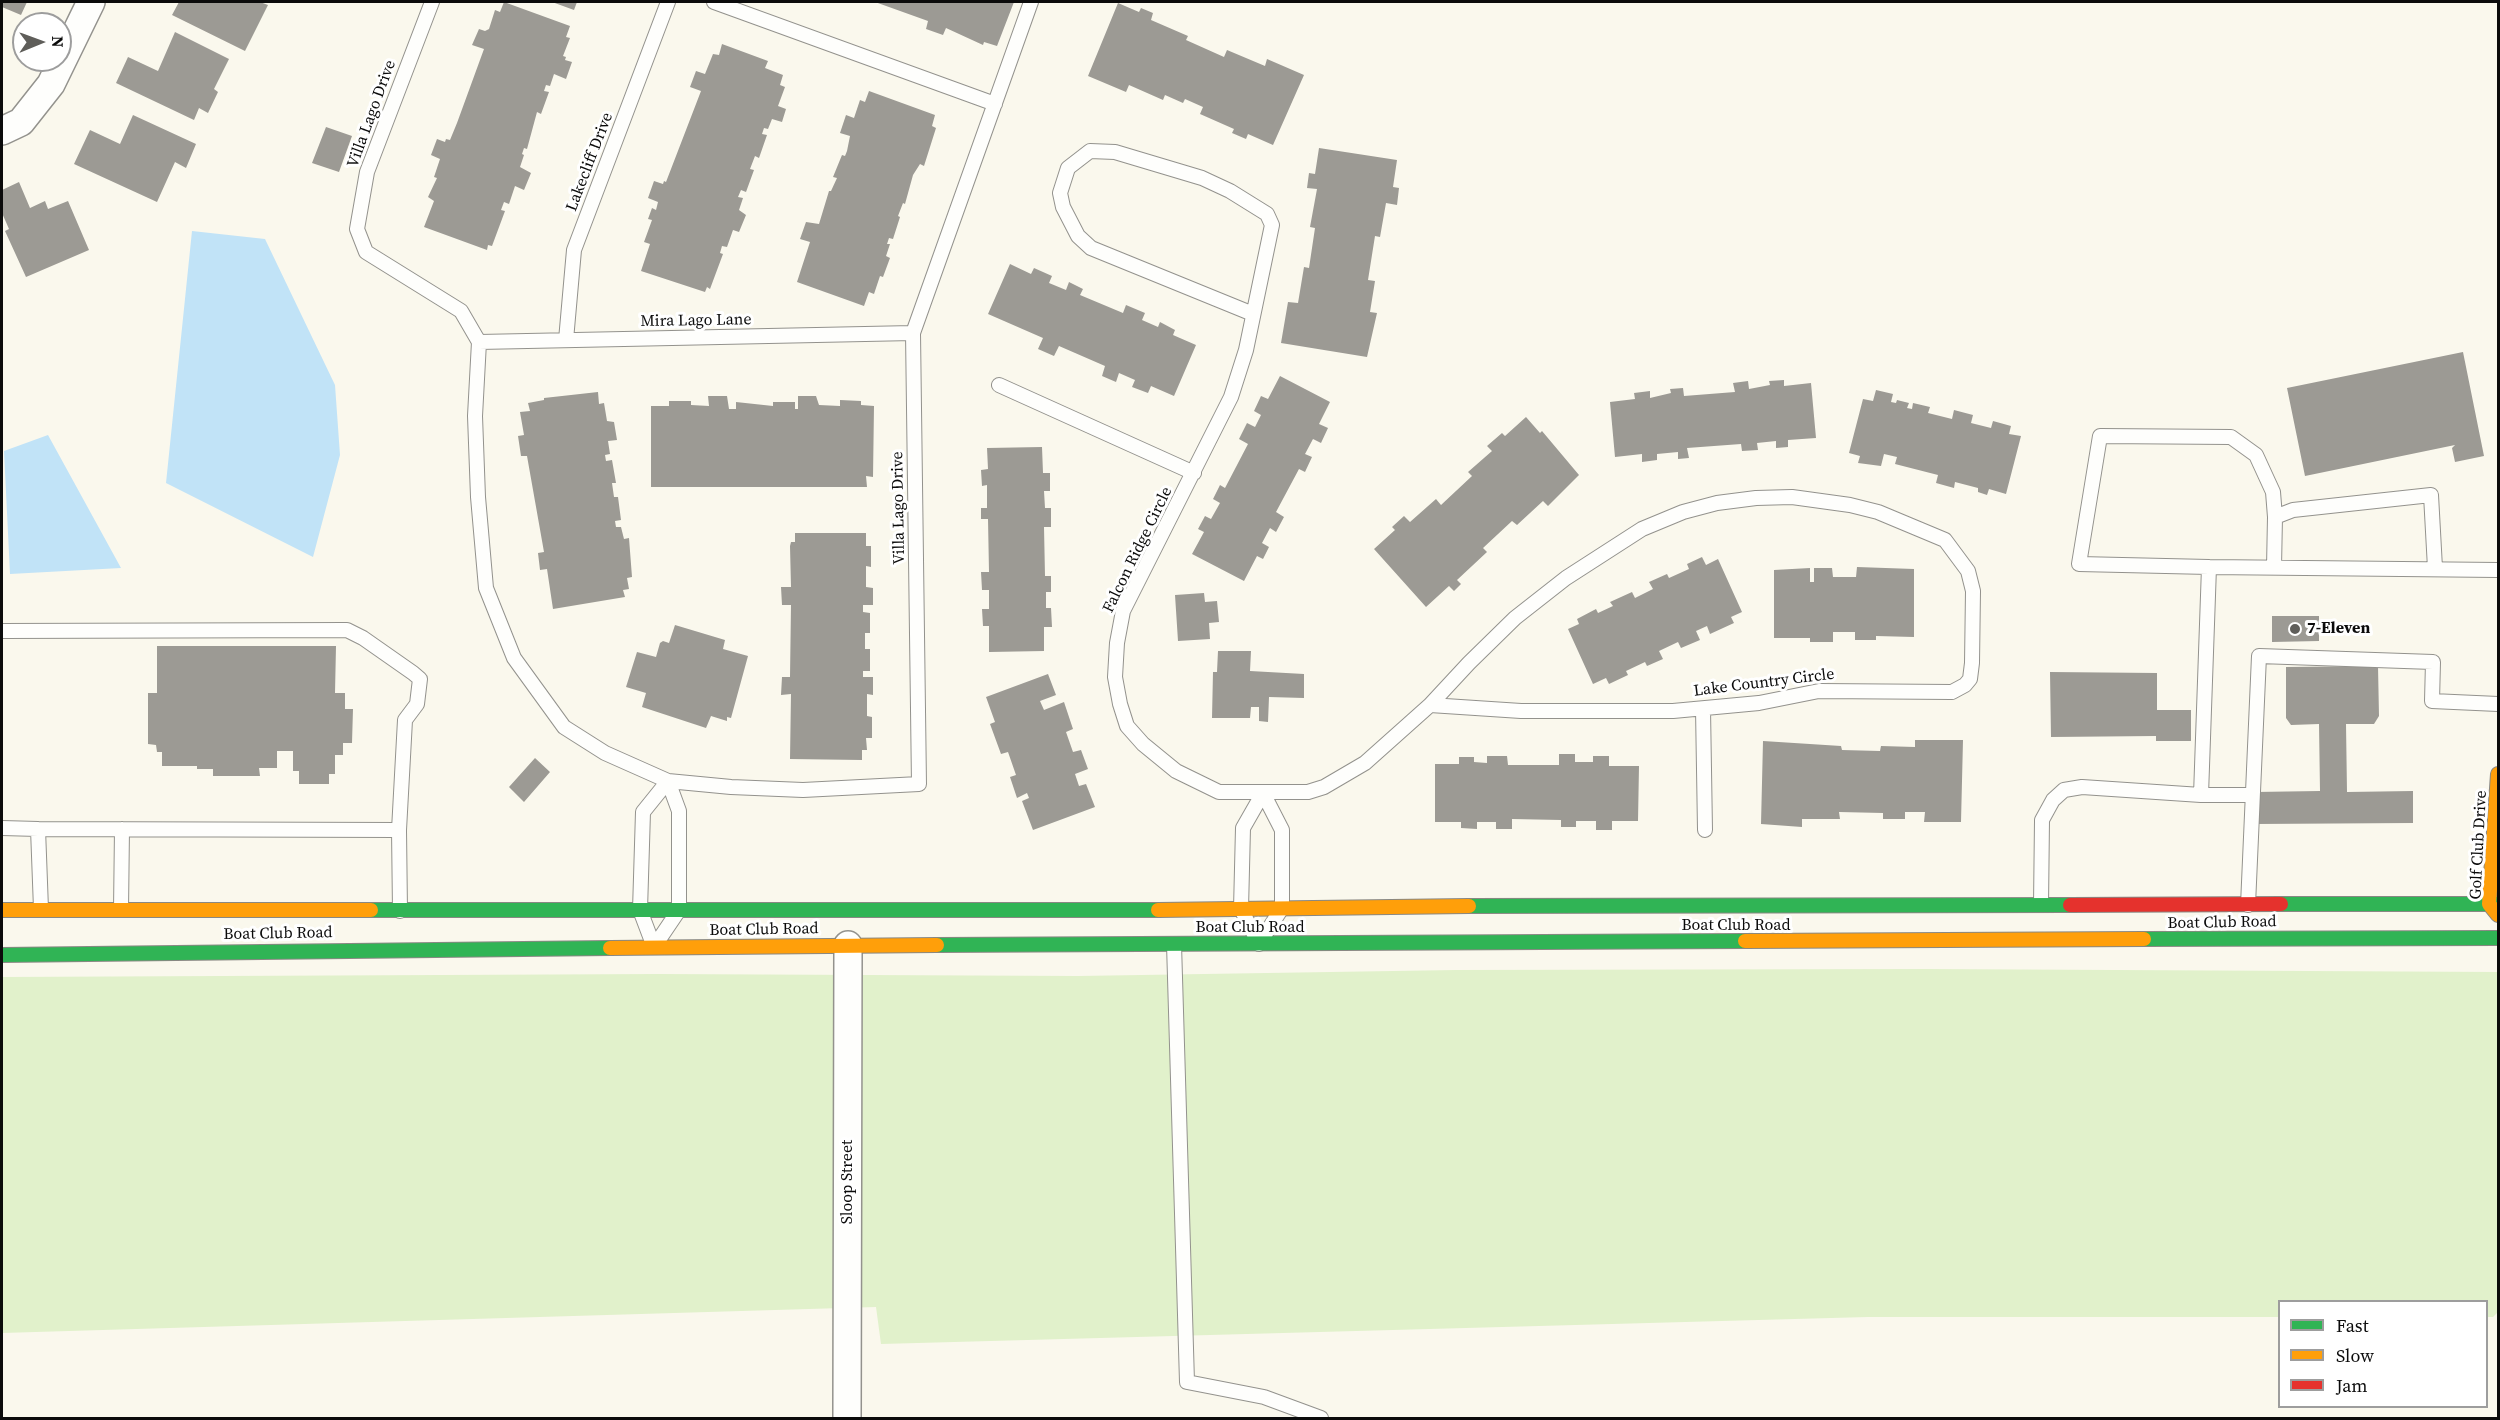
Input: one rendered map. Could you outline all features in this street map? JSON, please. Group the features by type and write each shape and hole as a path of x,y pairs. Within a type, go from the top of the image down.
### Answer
{"main road":[{"name":"Golf Club Drive","path":"2496,908 2499,774"},
{"name":"Boat Club Road","path":"2,910 1241,909 2041,905 2496,908"},
{"name":"Boat Club Road","path":"2,955 848,945 2499,938"}],"street":[{"path":"2,131 21,122 51,84 91,2"},
{"name":"Sloop Street","path":"847,1419 848,945"}],"lane":[{"name":"Villa Lago Drive","path":"432,2 367,172 357,229 366,252 461,311 479,342 476,451 486,588 514,658 564,727 605,753 668,781 731,788 803,790 919,784 914,333 1031,2"},
{"name":"Lakecliff Drive","path":"566,340 568,295 574,250 668,2"},
{"path":"714,2 995,104"},
{"name":"Falcon Ridge Circle","path":"1253,314 1091,248 1078,236 1063,207 1060,193 1068,168 1090,151 1115,152 1202,178 1230,191 1267,214 1272,225 1271,239 1246,350 1234,389 1123,611 1117,643 1115,677 1127,726 1176,771 1219,792 1263,793"},
{"name":"Mira Lago Lane","path":"479,342 914,333"},
{"path":"999,385 1194,472"},
{"path":"2274,567 2273,492 2256,455 2231,437 2100,436 2079,564 2209,567 2499,570"},
{"path":"2275,517 2293,510 2430,495 2434,568"},
{"name":"Lake Country Circle","path":"1263,793 1308,792 1324,787 1365,763 1430,705 1515,618 1594,558 1642,529 1683,512 1717,503 1756,498 1792,497 1850,505 1878,512 1945,540 1968,571 1973,591 1970,679 1960,689 1944,692 1827,690 1703,709 1543,712 1430,705"},
{"path":"2201,795 2209,567"},
{"path":"2,631 347,630 363,638 420,679 417,704 405,720 399,830 400,911"},
{"path":"2248,905 2259,656 2433,662 2432,701 2499,705"},
{"path":"1703,709 1705,830"},
{"path":"654,947 640,910 643,812 668,781"},
{"path":"654,947 679,910 679,811 668,781"},
{"path":"2041,905 2042,820 2053,800 2064,790 2082,787 2201,795 2252,795"},
{"path":"1259,944 1282,908 1282,830 1263,793"},
{"path":"1259,944 1241,909 1243,828 1263,793"},
{"path":"2,828 399,830"},
{"path":"38,828 41,909"},
{"path":"121,910 122,829"},
{"path":"1174,944 1187,1382 1263,1397 1321,1419"}],"green space":[{"path":"1926,969 2498,972 2498,1312 2493,1317 2488,1317 2488,1300 2278,1300 2278,1317 1868,1317 881,1344 876,1307 2,1333 2,977 659,974 1078,976 1456,970"}],"water":[{"path":"192,231 265,239 335,385 340,455 313,557 166,483"},
{"path":"48,435 121,568 10,574 4,451"}],"building":[{"path":"2,2 27,2 22,12 14,12 2,7"},
{"path":"179,2 260,2 268,5 245,51 172,15"},
{"path":"504,2 570,26 566,37 570,38 563,56 566,57 565,60 572,62 566,79 554,74 550,86 546,85 544,91 549,92 541,114 537,112 527,149 524,148 522,154 524,155 520,167 531,173 524,190 515,186 509,204 504,202 501,210 505,211 492,246 488,245 487,250 424,227 434,201 428,197 437,178 434,177 440,159 431,155 437,139 445,142 446,139 450,140 457,123 484,49 472,45 479,29 485,31 489,29 495,10 500,12"},
{"path":"552,2 577,2 574,10"},
{"path":"875,2 1014,2 997,46 984,42 983,45 946,28 943,35 926,29 928,21"},
{"path":"1118,3 1139,12 1141,8 1153,13 1151,20 1188,36 1186,40 1224,57 1227,50 1265,66 1267,59 1304,75 1273,145 1248,134 1246,139 1232,133 1234,129 1200,114 1203,107 1185,99 1183,103 1165,95 1163,100 1129,85 1126,92 1088,76"},
{"path":"175,32 229,59 214,89 218,92 208,113 199,108 194,120 116,83 128,57 158,71"},
{"path":"722,44 768,61 765,68 783,75 780,85 785,87 778,106 786,109 782,122 772,119 768,129 764,128 762,134 767,135 759,158 755,156 750,169 754,170 746,192 741,190 738,197 743,198 739,210 746,215 739,232 733,230 727,247 722,246 720,253 723,254 710,289 707,287 705,292 641,271 650,244 644,242 652,220 648,219 652,208 656,210 658,202 648,198 654,181 663,184 664,181 666,182 701,91 690,87 696,71 705,74 713,54 719,55"},
{"path":"869,91 935,115 932,126 936,128 924,166 920,164 913,175 905,204 903,203 898,216 900,217 893,239 889,238 887,244 890,244 886,256 890,258 883,277 880,276 874,294 869,292 864,306 797,282 810,242 800,239 806,222 819,224 829,191 837,178 833,177 842,155 845,156 847,151 850,136 840,133 846,115 854,118 860,100 865,102"},
{"path":"133,115 196,144 186,168 175,162 157,202 74,164 90,130 120,144"},
{"path":"326,127 352,136 339,172 312,163"},
{"path":"1319,148 1397,160 1393,187 1399,188 1397,205 1386,203 1380,237 1375,236 1368,280 1375,281 1370,312 1377,313 1367,357 1281,343 1288,302 1298,303 1304,267 1309,268 1315,228 1310,227 1317,189 1307,188 1309,173 1315,174"},
{"path":"19,182 30,208 45,201 48,209 68,201 89,250 26,277 5,231 9,229 2,213 2,190"},
{"path":"1010,264 1031,274 1034,268 1052,276 1049,283 1066,290 1069,282 1083,289 1080,295 1123,313 1126,305 1145,313 1142,320 1158,327 1160,322 1175,330 1173,335 1196,345 1174,396 1151,386 1148,393 1132,387 1135,380 1119,373 1116,382 1102,376 1105,366 1059,346 1054,356 1038,349 1043,338 988,314"},
{"path":"2463,352 2484,456 2455,462 2452,448 2455,445 2305,476 2287,388"},
{"path":"1280,376 1330,402 1319,424 1328,428 1321,443 1313,439 1305,454 1312,457 1305,472 1299,469 1276,512 1284,517 1276,532 1270,528 1262,543 1269,547 1263,559 1257,556 1244,581 1192,554 1204,532 1198,529 1205,516 1211,519 1220,503 1213,499 1220,485 1225,488 1248,444 1239,439 1247,423 1255,427 1261,415 1254,411 1261,396 1268,399"},
{"path":"1784,380 1784,386 1811,383 1816,438 1788,440 1788,447 1776,448 1776,441 1757,443 1758,450 1742,451 1741,444 1687,448 1689,458 1678,459 1678,452 1657,454 1657,460 1642,462 1642,454 1615,457 1610,402 1635,399 1634,393 1650,391 1650,398 1671,393 1670,389 1683,388 1684,396 1735,392 1733,383 1748,381 1749,389 1770,385 1769,381"},
{"path":"1876,390 1893,394 1891,402 1896,403 1897,400 1909,403 1907,408 1912,409 1913,403 1930,407 1928,413 1952,419 1954,410 1973,415 1971,423 1991,428 1993,421 2011,426 2009,434 2021,436 2006,494 1989,489 1987,495 1978,492 1978,488 1955,482 1954,488 1936,483 1938,475 1895,464 1897,457 1884,454 1881,466 1858,463 1860,456 1849,453 1863,399 1873,401"},
{"path":"598,392 599,404 604,403 607,421 614,422 617,440 608,441 610,454 605,455 606,461 612,460 616,483 612,483 614,497 618,497 621,520 615,521 616,527 621,527 624,539 629,538 632,577 627,578 629,589 623,590 625,597 553,609 547,569 540,570 538,553 544,552 527,456 521,456 518,436 524,435 520,412 530,411 528,403 544,400 544,398"},
{"path":"708,396 727,396 729,409 736,409 736,402 773,406 773,402 795,402 795,409 798,409 798,396 816,396 819,405 840,406 840,400 861,401 861,405 874,406 873,477 866,476 867,487 651,487 651,406 669,406 669,401 691,401 691,405 709,406"},
{"path":"1526,417 1540,433 1542,431 1579,475 1548,506 1543,501 1517,525 1512,521 1483,548 1487,552 1457,580 1461,584 1454,591 1449,586 1426,607 1374,549 1395,530 1392,527 1404,516 1410,522 1436,499 1441,505 1472,476 1468,472 1492,451 1487,446 1502,433 1505,436"},
{"path":"1042,447 1043,473 1050,473 1050,491 1044,491 1045,508 1051,508 1051,527 1044,527 1045,576 1051,576 1051,592 1046,592 1046,608 1051,608 1052,627 1044,627 1044,651 989,652 989,626 983,626 982,609 989,609 989,590 982,590 981,572 989,572 988,519 981,519 981,508 987,508 987,485 982,486 981,470 988,469 987,448"},
{"path":"795,533 866,533 866,546 871,546 871,567 866,566 866,587 873,588 873,605 863,605 863,612 870,613 870,633 865,633 865,649 870,649 870,671 863,671 863,677 873,677 873,695 867,694 867,716 872,717 872,738 866,738 867,750 862,750 862,760 790,759 791,694 781,695 782,677 790,677 791,605 782,605 781,587 791,587 790,546 791,542 795,542"},
{"path":"1702,557 1706,565 1718,559 1742,612 1731,617 1734,623 1710,634 1707,626 1696,631 1700,640 1681,648 1678,642 1659,651 1663,659 1647,666 1645,662 1626,671 1628,675 1609,684 1606,678 1593,684 1568,629 1579,624 1577,619 1596,609 1598,613 1613,606 1610,602 1632,592 1635,598 1653,589 1649,582 1667,574 1669,578 1689,569 1687,564"},
{"path":"1857,567 1914,569 1914,637 1876,636 1876,640 1855,640 1855,632 1833,632 1833,642 1810,642 1810,638 1774,638 1774,570 1810,568 1810,582 1814,582 1814,568 1832,568 1833,577 1856,577"},
{"path":"1204,593 1205,602 1217,601 1219,622 1209,623 1210,639 1178,641 1175,595"},
{"name":"7-Eleven","path":"2272,616 2319,616 2319,641 2272,642"},
{"path":"675,625 725,640 723,649 748,656 731,718 727,717 727,721 711,716 706,728 642,707 646,693 626,687 637,652 656,657 660,643 663,641 669,643"},
{"path":"157,646 336,646 335,693 345,693 345,709 353,709 352,743 343,743 343,755 335,755 335,774 329,774 329,784 299,784 299,771 293,771 293,751 277,751 277,768 259,768 260,776 213,776 213,769 197,769 197,766 162,766 162,752 157,752 156,745 148,744 148,693 157,693"},
{"path":"1218,651 1251,651 1250,671 1304,674 1304,698 1269,697 1268,722 1259,721 1259,707 1251,707 1250,718 1212,718 1213,672 1217,672"},
{"path":"2378,666 2379,716 2374,724 2346,724 2347,792 2413,791 2413,823 2255,824 2255,792 2320,791 2319,724 2291,725 2286,718 2286,667"},
{"path":"2050,672 2157,673 2157,710 2191,710 2191,741 2156,741 2156,736 2051,737"},
{"path":"1048,674 1056,695 1040,701 1044,710 1064,702 1073,729 1066,732 1073,752 1081,750 1088,769 1075,774 1079,786 1086,784 1095,807 1033,830 1022,801 1029,798 1027,793 1017,798 1010,777 1016,775 1008,752 1001,754 990,724 995,722 986,697"},
{"path":"1915,740 1963,740 1961,822 1924,822 1925,812 1905,812 1905,819 1883,819 1883,813 1839,812 1840,819 1802,819 1802,827 1761,824 1763,741 1841,746 1842,750 1880,751 1881,746 1915,747"},
{"path":"1559,754 1575,754 1575,762 1593,762 1593,756 1609,756 1609,766 1639,766 1638,821 1612,821 1612,830 1596,830 1596,821 1576,821 1576,827 1561,827 1561,820 1512,819 1512,829 1496,829 1496,822 1477,822 1477,829 1461,828 1461,822 1435,822 1435,764 1459,764 1459,757 1474,757 1474,762 1487,763 1487,756 1507,756 1508,765 1559,765"},
{"path":"535,758 550,772 524,802 509,787"}],"traffic: fast":[{"path":"2281,904 2498,904"},
{"path":"1469,906 2070,905"},
{"path":"371,910 1158,910"},
{"path":"2144,939 2498,938"},
{"path":"937,945 1745,941"},
{"path":"2,955 610,948"}],"traffic: slow":[{"path":"2498,774 2489,904 2498,915"},
{"path":"1158,910 1469,906"},
{"path":"2,910 371,910"},
{"path":"1745,941 2144,939"},
{"path":"610,948 937,945"}],"traffic: jam":[{"path":"2070,905 2281,904"}],"place":[{"name":"7-Eleven","path":"2295,629"}]}
